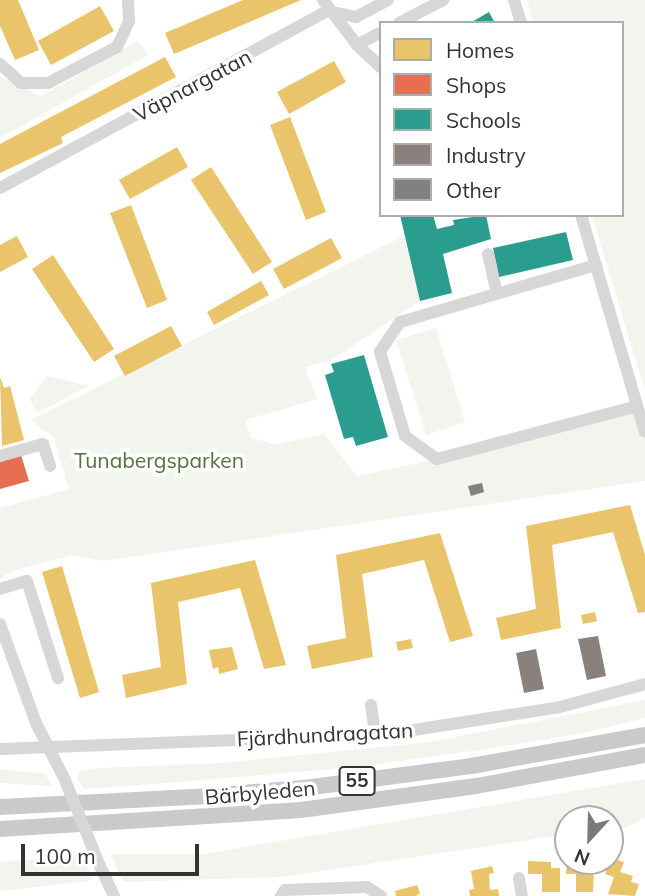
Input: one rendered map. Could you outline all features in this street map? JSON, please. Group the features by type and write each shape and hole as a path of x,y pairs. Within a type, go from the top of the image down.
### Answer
{"main road":[{"name":"Bärbyleden","path":"0,807 66,805 312,787 471,766 645,735"},
{"name":"Bärbyleden","path":"0,830 301,810 476,786 645,755"},
{"path":"0,798 66,805"}],"street":[{"path":"0,64 21,83 48,83 117,47 129,22 128,0"},
{"path":"326,6 356,17 388,0"},
{"path":"403,21 443,0"},
{"path":"514,0 520,21"},
{"path":"326,6 357,45 379,65"},
{"name":"Väpnargatan","path":"0,188 326,6"},
{"path":"357,45 379,33"},
{"path":"582,217 645,432"},
{"path":"488,254 497,294"},
{"path":"596,265 400,322 380,352 405,436 437,459 638,406"},
{"path":"0,456 43,444 50,466"},
{"path":"0,589 27,582 58,678"},
{"path":"0,624 48,748 65,780 114,896"},
{"name":"Fjärdhundragatan","path":"0,749 375,734 560,707 645,684"},
{"path":"372,705 375,734"},
{"path":"519,878 522,896"},
{"path":"281,896 285,890 368,887 381,896"}],"green space":[{"path":"527,0 645,0 645,391 593,217 624,217 624,21 532,21"},
{"path":"138,41 148,55 0,138 0,76 41,96"},
{"name":"Tunabergsparken","path":"404,236 420,301 330,361 305,367 317,399 245,420 251,437 274,445 324,434 357,476 437,459 637,406 645,432 645,481 103,561 73,555 12,571 0,579 0,508 69,489 54,438 31,420"},
{"path":"436,328 465,422 426,435 396,340"},
{"path":"48,376 88,386 37,413 30,399"},
{"path":"645,700 645,718 584,733 480,750 355,767 84,789 78,779 79,771 100,768 221,763 430,742"},
{"path":"0,769 45,774 52,786 0,783"},
{"path":"645,779 645,818 624,828 624,805 554,805 554,836 281,877 123,882 111,854 204,854"},
{"path":"81,855 92,878 88,881 0,891 0,862"}],"building: Homes":[{"path":"0,0 18,0 39,50 15,60 0,26"},
{"path":"243,0 301,0 174,54 165,33"},
{"path":"100,6 114,31 51,65 38,41"},
{"path":"165,57 176,77 61,137 63,143 0,173 0,144"},
{"path":"334,61 346,82 289,114 277,92"},
{"path":"290,117 326,212 306,220 270,125"},
{"path":"177,147 188,167 130,199 119,180"},
{"path":"211,167 272,262 253,274 191,180"},
{"path":"131,205 167,300 147,308 110,213"},
{"path":"17,236 28,257 0,272 0,245"},
{"path":"331,238 342,258 284,289 273,269"},
{"path":"53,255 114,349 94,362 32,269"},
{"path":"261,281 269,295 214,325 207,312"},
{"path":"171,326 182,346 125,376 114,356"},
{"path":"0,377 4,388 10,386 24,440 2,446"},
{"path":"630,505 645,555 645,612 638,613 613,532 552,545 561,628 501,640 496,618 536,609 526,526"},
{"path":"440,533 473,636 450,642 424,560 362,574 373,657 312,669 307,646 346,638 336,555"},
{"path":"255,560 286,665 264,669 240,588 178,602 187,684 126,698 122,675 161,667 151,583"},
{"path":"62,566 99,692 80,698 42,572"},
{"path":"595,612 597,621 583,624 581,615"},
{"path":"411,639 413,648 398,651 396,642"},
{"path":"232,647 238,669 219,674 218,667 213,669 209,650"},
{"path":"528,861 551,862 554,875 560,875 560,892 542,892 542,874 528,874"},
{"path":"492,866 494,873 489,874 490,890 498,889 499,896 470,896 469,890 474,889 471,871"},
{"path":"624,873 633,876 631,882 639,884 635,896 608,894 614,877 608,875"},
{"path":"576,875 594,875 593,892 576,892"},
{"path":"417,885 420,893 416,896 396,896 395,891"}],"building: Shops":[{"path":"21,455 29,481 0,489 0,462"}],"building: Schools":[{"path":"489,12 494,21 473,21"},
{"path":"400,217 434,217 437,229 454,225 453,220 486,217 491,239 443,254 452,293 420,301"},
{"path":"566,232 573,260 499,277 493,248"},
{"path":"364,355 388,437 356,446 353,437 344,439 325,375 334,372 331,364"}],"building: Industry":[{"path":"598,636 606,676 587,680 578,639"},
{"path":"536,649 544,689 524,693 516,653"}],"building: Other":[{"path":"482,483 484,492 471,496 468,486"}]}
